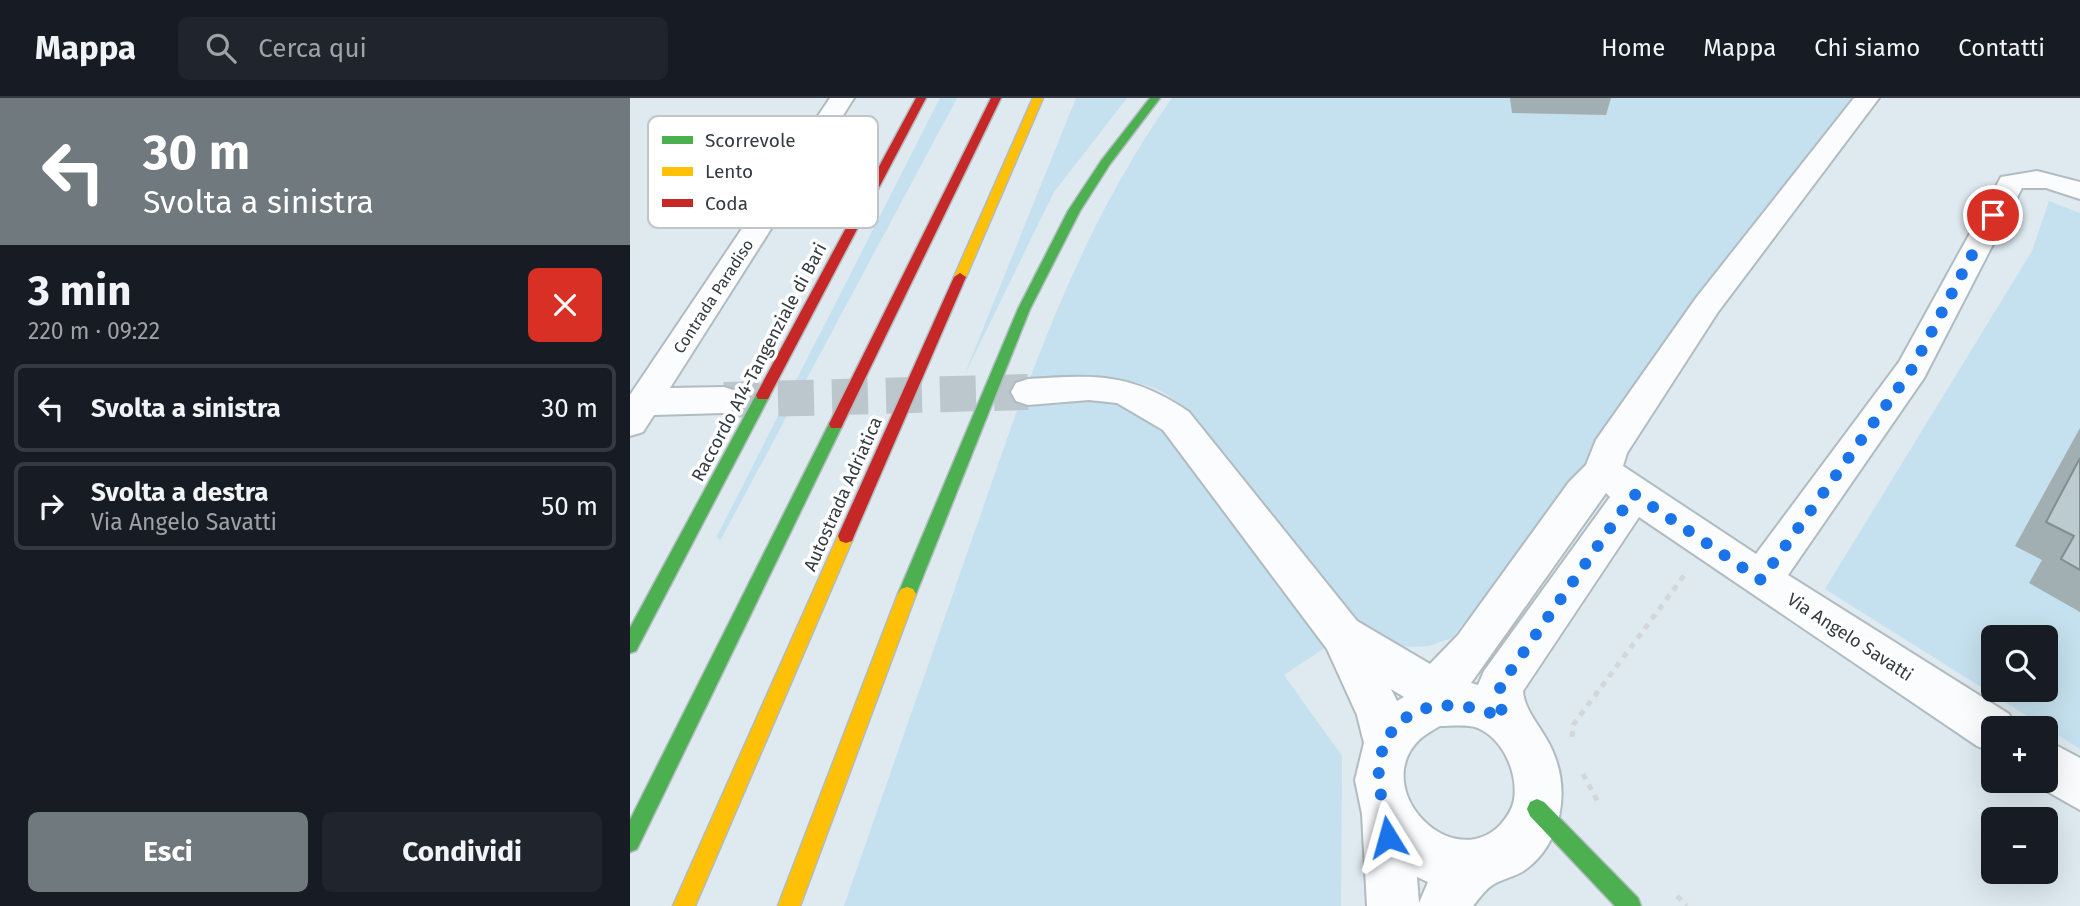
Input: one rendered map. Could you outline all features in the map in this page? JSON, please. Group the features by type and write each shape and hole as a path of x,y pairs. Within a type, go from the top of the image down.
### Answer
{"main road":[{"name":"Raccordo A14-Tangenziale di Bari","path":"878,179 921,98"},
{"name":"Autostrada Adriatica","path":"630,842 996,98"},
{"name":"Autostrada Adriatica","path":"684,906 1038,98"},
{"path":"789,906 938,514 1024,309 1074,211 1105,163 1155,98"},
{"name":"Raccordo A14-Tangenziale di Bari","path":"630,645 852,228"},
{"path":"1537,809 1630,906"}],"street":[{"name":"Contrada Paradiso","path":"830,116 842,98"},
{"path":"1502,718 1500,686 1618,483 1609,450 1707,305 1867,98"},
{"path":"1761,580 1912,369 2011,183 2025,177 2047,179 2080,191"},
{"name":"Contrada Paradiso","path":"637,412 757,228"},
{"path":"1028,392 1091,386 1124,390 1149,400 1176,421 1342,635 1379,713 1387,742"},
{"path":"637,412 724,400"},
{"path":"1455,704 1447,676 1473,649 1582,493 1618,483"},
{"name":"Via Angelo Savatti","path":"1618,483 1761,580 1981,722"},
{"path":"1342,635 1455,704"},
{"path":"1434,704 1479,707 1502,718 1520,736 1533,758 1539,783 1537,809 1529,830 1515,847 1496,859 1475,865 1448,864 1423,854 1402,837 1387,814 1379,790 1379,765 1387,742 1399,725 1415,712 1434,704"},
{"path":"2058,772 2080,786"},
{"path":"1387,814 1393,906"},
{"path":"1444,906 1451,891 1475,865"}],"path":[{"path":"1571,744 1573,725 1708,544"},
{"path":"1579,764 1601,806"},
{"path":"1671,891 1686,906"}],"shaded area":[{"path":"940,98 957,98 720,541 717,536 874,228 878,228 878,220"},
{"path":"1076,98 1127,98 1054,192 964,376"},
{"path":"1172,98 1853,98 1708,290 1478,620 1469,616 1452,638 1429,646 1408,647 1383,642 1364,623 1354,627 1196,419 1166,394 1135,382 1117,379 1029,381 1092,235 1129,165"},
{"path":"2049,201 2080,213 2080,749 2058,735 2058,716 2027,716 2005,702 2058,702 2058,625 1981,625 1981,687 1825,589 2032,251"},
{"path":"1077,397 1121,404 1159,428 1182,452 1326,647 1284,675 1342,756 1341,906 844,906 1021,399"}],"building":[{"path":"2080,458 2080,570 2061,559 2074,536 2046,522"}],"tunnel":[{"path":"724,400 1028,392"}],"traffic: fast":[{"path":"907,594 1024,309 1074,211 1105,163 1155,98"},
{"path":"630,645 763,395"},
{"path":"630,842 836,424"},
{"path":"1537,809 1630,906"}],"traffic: slow":[{"path":"960,277 1038,98"},
{"path":"684,906 846,536"},
{"path":"789,906 907,594"}],"traffic: jam":[{"path":"878,179 921,98"},
{"path":"836,424 996,98"},
{"path":"763,395 852,228"},
{"path":"846,536 960,277"}],"route":[{"path":"1388,837 1387,814 1379,790 1379,765 1387,742 1399,725 1415,712 1434,704 1479,707 1502,718 1500,686 1634,494 1761,580 1912,369 1993,215"}]}
